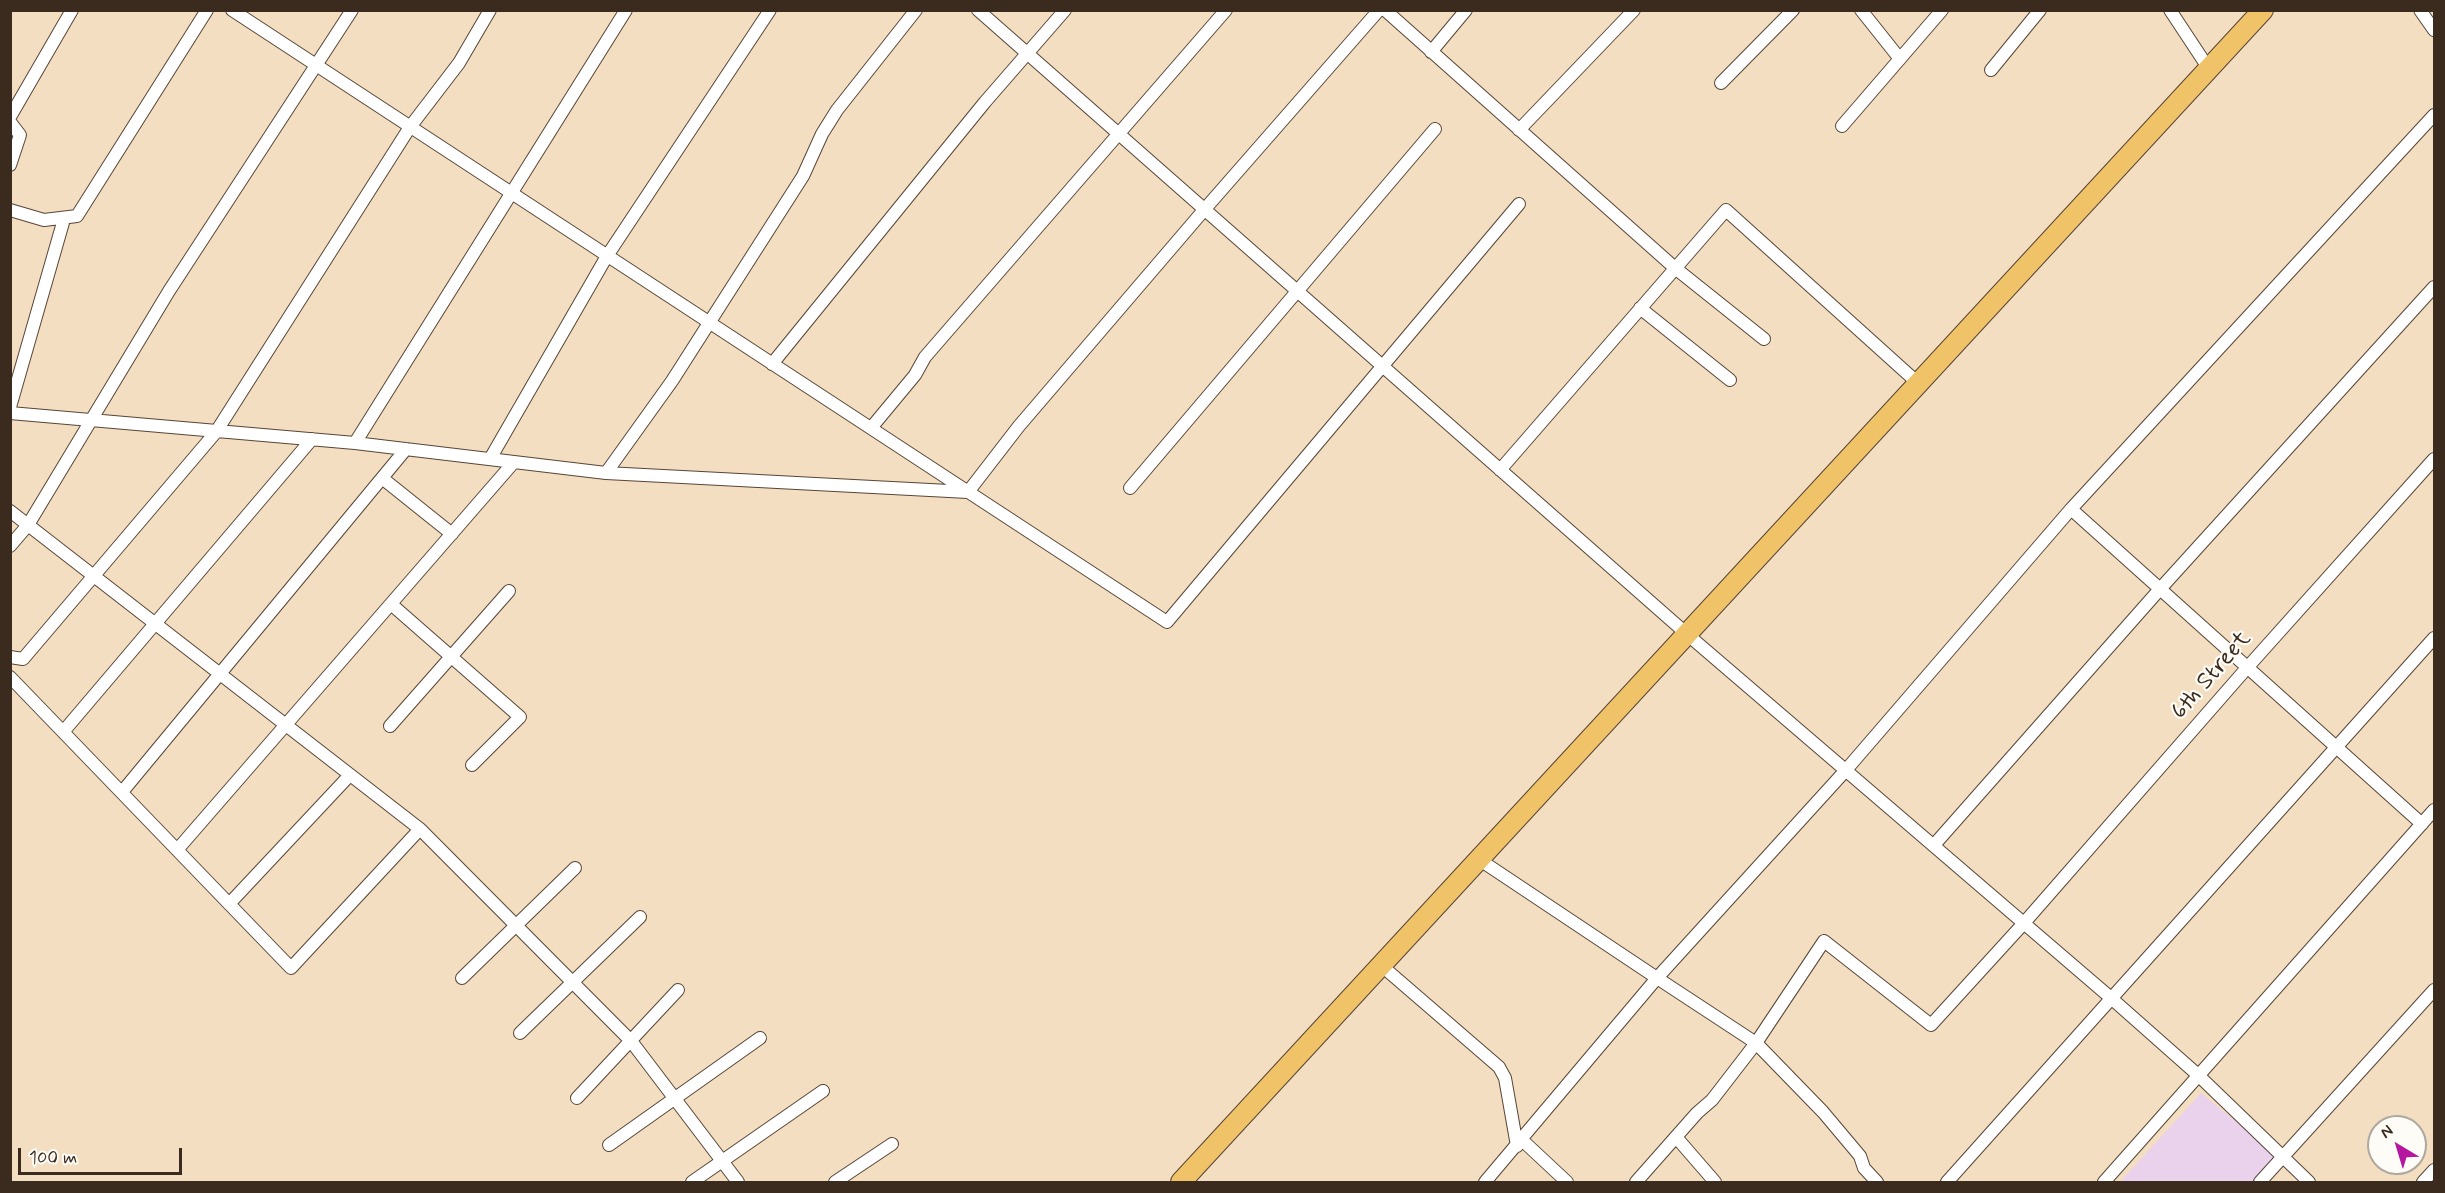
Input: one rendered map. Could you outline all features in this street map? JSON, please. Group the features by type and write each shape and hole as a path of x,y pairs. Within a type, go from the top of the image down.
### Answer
{"main road":[{"path":"1180,1182 1688,635 2263,10"}],"street":[{"path":"10,117 72,10"},
{"path":"10,210 44,220 77,216 207,10"},
{"path":"232,10 1167,622 1519,204"},
{"path":"10,546 28,525 175,282 352,10"},
{"path":"10,657 22,659 216,432 410,127 459,63 490,10"},
{"path":"355,443 626,10"},
{"path":"490,459 608,256 770,10"},
{"path":"606,473 672,381 803,176 822,134 837,110 916,10"},
{"path":"978,10 1688,635 2111,998 2198,1075 2309,1182"},
{"path":"772,364 986,102 1065,10"},
{"path":"871,428 915,375 925,357 1226,10"},
{"path":"968,492 1019,426 1379,10"},
{"path":"1385,10 1675,268 1764,339"},
{"path":"1431,52 1466,10"},
{"path":"1519,130 1634,10"},
{"path":"1721,83 1793,10"},
{"path":"1862,10 1900,60"},
{"path":"1842,126 1942,10"},
{"path":"1991,70 2040,10"},
{"path":"2170,10 2210,69"},
{"path":"2420,10 2434,30"},
{"path":"1485,1182 1657,978 1846,770 2071,509 2434,116"},
{"path":"10,122 20,135 10,165"},
{"path":"1130,488 1435,129"},
{"path":"1500,470 1725,210 1919,384"},
{"path":"10,407 64,219"},
{"path":"1934,846 2160,589 2434,287"},
{"path":"1640,308 1730,380"},
{"path":"10,414 355,443 606,473 968,492"},
{"path":"63,732 312,439"},
{"path":"122,792 406,449"},
{"name":"6th Street","path":"1756,1043 1824,941 1931,1025 2434,459"},
{"path":"177,850 514,462"},
{"path":"382,478 452,534"},
{"path":"2071,509 2246,669 2422,824"},
{"path":"10,511 420,829 574,981 631,1041 676,1097 738,1182"},
{"path":"390,726 509,591"},
{"path":"391,604 520,717 472,765"},
{"path":"1947,1182 2434,638"},
{"path":"10,677 291,968 420,829"},
{"path":"230,904 350,776"},
{"path":"2104,1182 2434,810"},
{"path":"1480,860 1756,1043 1823,1112 1860,1156 1864,1168 1877,1182"},
{"path":"462,978 575,868"},
{"path":"520,1033 640,917"},
{"path":"1382,966 1499,1067 1504,1078 1519,1143 1567,1182"},
{"path":"577,1098 678,990"},
{"path":"2259,1182 2434,990"},
{"path":"609,1145 760,1038"},
{"path":"1636,1182 1712,1100 1756,1043"},
{"path":"692,1182 823,1091"},
{"path":"1676,1137 1714,1182"},
{"path":"835,1182 892,1144"},
{"path":"2423,1182 2434,1170"}],"shaded area":[{"path":"2201,1093 2277,1155 2253,1182 2120,1182"}]}
